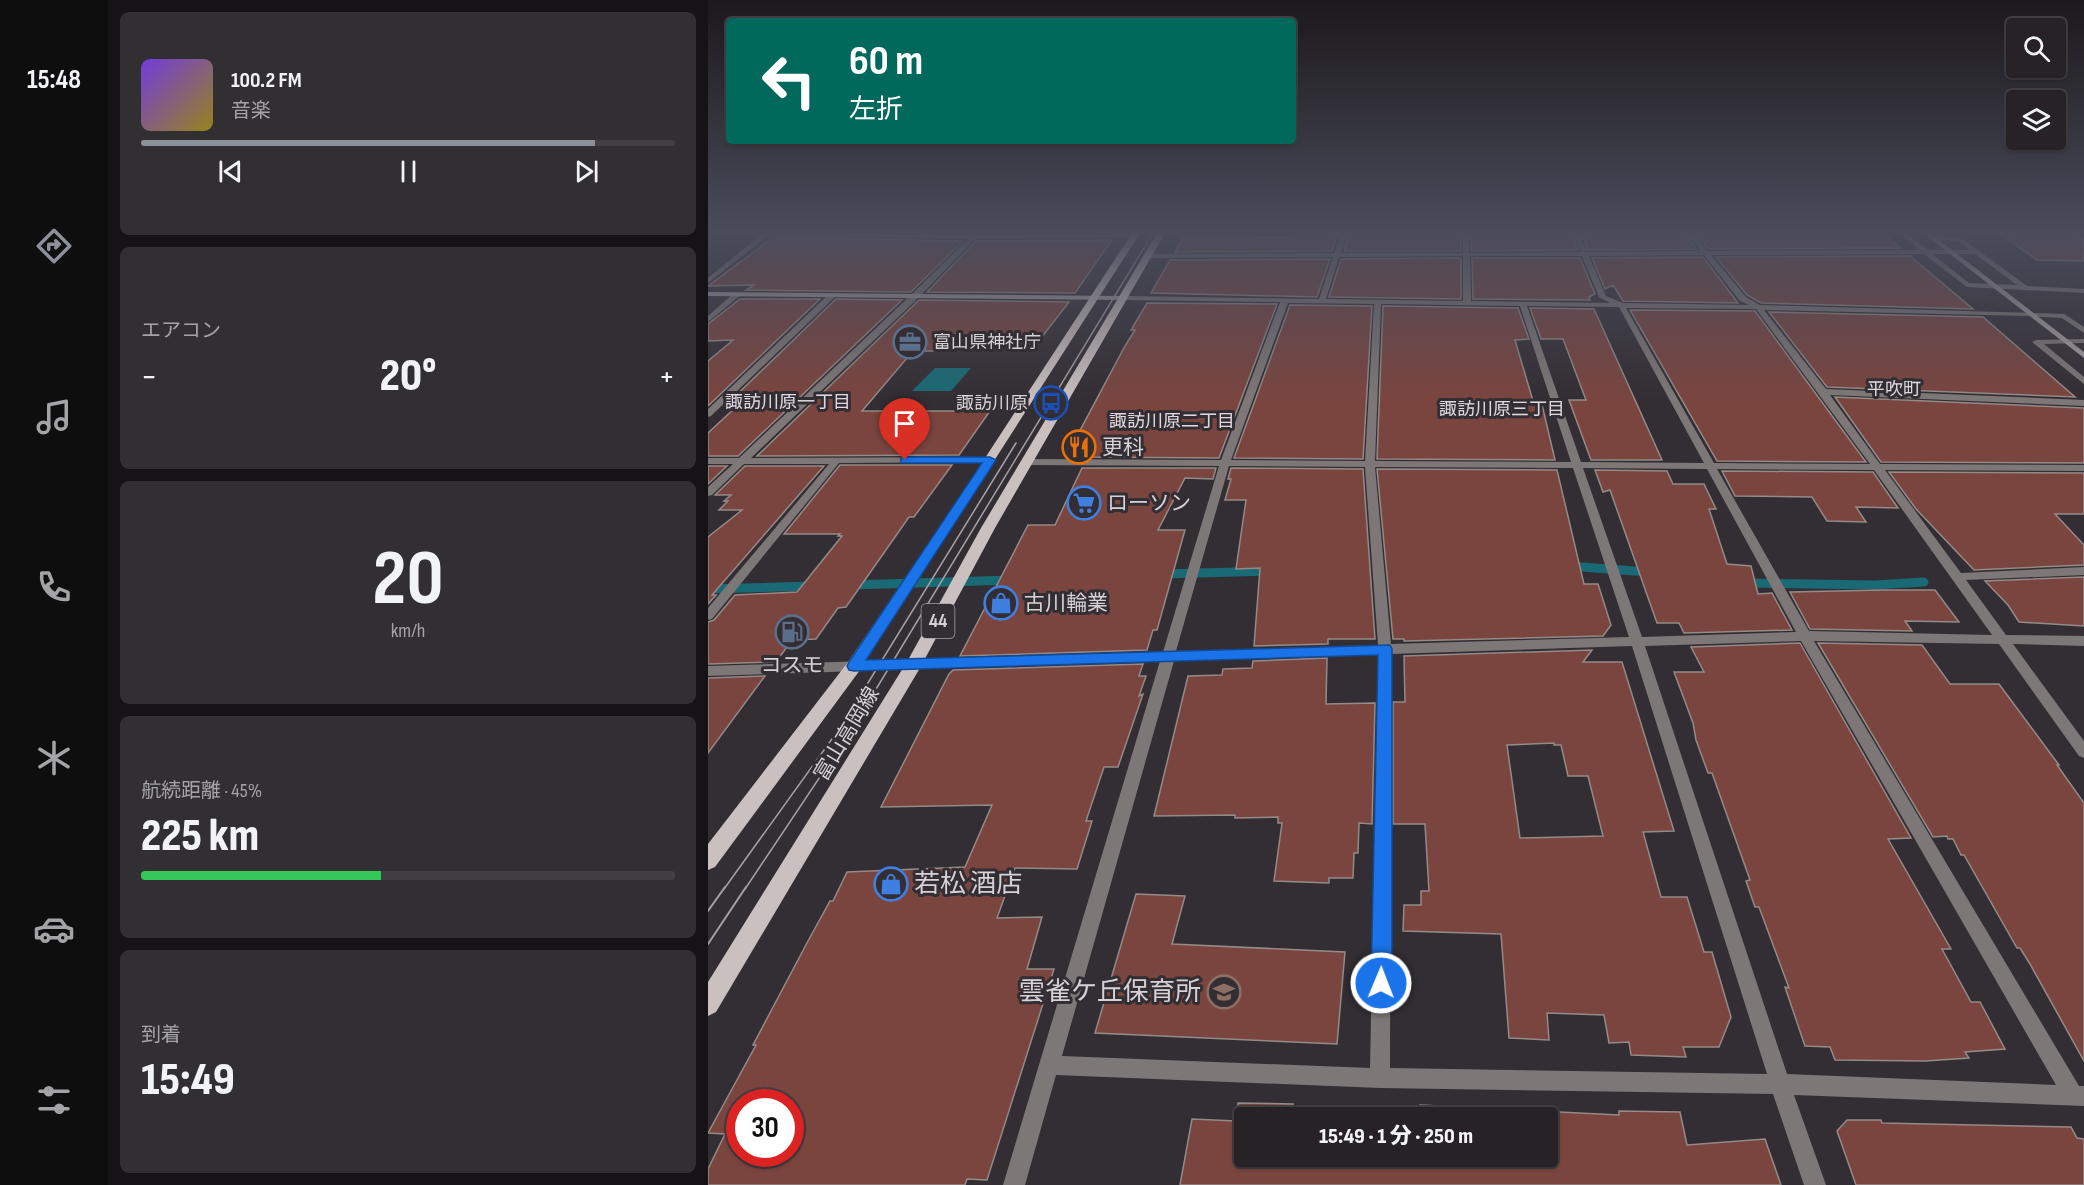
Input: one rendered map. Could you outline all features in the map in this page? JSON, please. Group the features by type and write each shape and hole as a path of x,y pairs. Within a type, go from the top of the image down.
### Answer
{"main road":[{"name":"富山高岡線","path":"708,860 854,666 1100,288"},
{"name":"富山高岡線","path":"708,1004 914,664 988,528 1128,288"},
{"path":"1998,288 2084,356"},
{"path":"708,294 1122,298"}],"street":[{"path":"708,493 923,288"},
{"path":"1322,300 1326,288"},
{"path":"1467,288 1467,303"},
{"path":"1599,288 1603,297 1621,305 1804,636 2079,1096"},
{"path":"1734,288 1743,299 1758,307 1823,392 2084,752"},
{"path":"2032,288 2084,291"},
{"path":"708,320 738,294"},
{"path":"708,414 833,295"},
{"path":"1122,298 1758,307 2030,314 2064,316 2084,331"},
{"path":"1014,1185 1225,463 1285,300"},
{"path":"1378,302 1370,465 1385,649 1380,1078"},
{"path":"1522,304 1637,642 1815,1185"},
{"path":"2084,340 2036,342 2084,381"},
{"path":"1823,392 2084,403"},
{"path":"708,616 837,460"},
{"path":"708,461 990,460"},
{"path":"1027,462 1576,467 2084,468"},
{"path":"1957,577 2084,571"},
{"path":"708,671 1804,636 2084,641"},
{"path":"1049,1065 1380,1078 1780,1084 2079,1096"}],"water":[{"path":"935,368 971,368 951,391 912,391"}],"building":[{"path":"749,288 915,288 911,292 746,290"},
{"path":"931,288 1078,288 1075,293 927,292"},
{"path":"1154,288 1320,288 1317,297 1151,293"},
{"path":"1332,288 1461,288 1461,299 1329,297"},
{"path":"1473,288 1593,288 1595,294 1589,297 1590,300 1473,299"},
{"path":"1615,288 1727,288 1738,303 1623,301"},
{"path":"1742,288 1948,288 1973,309 1761,303 1747,295"},
{"path":"740,299 820,299 708,406 708,361 733,340 708,341 708,324"},
{"path":"836,299 902,300 738,456 708,456 708,433 737,406 725,406"},
{"path":"919,300 1069,302 1035,346 941,346 936,351 913,351 862,411 990,411 959,455 757,456"},
{"path":"1147,303 1277,304 1219,458 1067,455 1135,330 1131,330"},
{"path":"1290,305 1372,306 1363,459 1234,458"},
{"path":"1383,306 1518,308 1529,339 1515,340 1533,401 1541,400 1555,460 1377,459"},
{"path":"1530,308 1594,309 1662,460 1591,460 1569,400 1586,400 1563,339 1541,339"},
{"path":"1630,310 1755,311 1866,462 1717,461"},
{"path":"1769,312 1983,317 2075,397 1827,387"},
{"path":"1835,397 2084,408 2084,463 1881,462"},
{"path":"840,465 952,465 914,517 909,517 846,607 838,608 816,639 792,640 776,662 708,664 708,622 714,620 735,595 797,592 842,536 838,536 840,534 784,534"},
{"path":"708,466 727,466 708,484"},
{"path":"745,466 824,466 712,595 716,595 708,604 708,537 742,510 719,510 731,495 715,495"},
{"path":"1082,468 1216,468 1213,479 1185,478 1158,530 1185,530 1157,630 1153,630 1147,650 960,656 1028,525 1055,525"},
{"path":"1231,468 1363,469 1375,639 1328,639 1328,644 1254,646 1260,568 1236,569 1246,500 1225,500 1231,479 1228,479"},
{"path":"1377,469 1557,470 1584,584 1598,584 1611,625 1603,636 1404,641 1404,639 1393,639"},
{"path":"1595,470 1667,471 1673,484 1704,484 1716,509 1709,509 1727,564 1751,566 1758,594 1772,593 1792,630 1684,633 1679,623 1657,623 1610,490 1603,492"},
{"path":"1722,471 1873,472 1898,508 1856,507 1866,522 1827,521 1812,497 1735,496"},
{"path":"1889,472 2084,473 2084,514 2055,514 2084,545 2084,565 1974,570 1916,509"},
{"path":"2084,577 2084,626 2019,622 2008,605 1985,581"},
{"path":"1935,590 1959,622 1905,621 1912,631 1810,629 1790,592"},
{"path":"1800,643 1911,838 1888,839 1951,949 1942,949 1971,1002 1980,1002 2005,1049 1965,1052 1969,1058 1925,1061 1835,1060 1830,1047 1805,1046 1785,987 1789,988 1759,907 1755,907 1746,881 1750,880 1712,773 1708,773 1674,672 1704,672 1691,647"},
{"path":"1818,643 1922,645 1950,684 1999,684 2084,803 2084,1061 2030,964 2020,948 2017,948 1964,855 1961,855 1953,839 1948,839 1947,836 1933,837"},
{"path":"1592,650 1583,662 1622,662 1674,831 1643,832 1661,897 1687,897 1704,952 1712,952 1731,1017 1719,1047 1683,1047 1686,1057 1631,1055 1629,1042 1609,1043 1604,1015 1547,1013 1549,1040 1509,1038 1501,934 1403,931 1404,905 1421,905 1421,891 1429,891 1425,824 1393,824 1393,702 1405,702 1404,656","holes":["1554,743 1554,745 1561,745 1568,776 1588,776 1603,836 1520,838 1507,745"]},
{"path":"1327,658 1326,704 1375,703 1372,824 1359,823 1358,853 1354,853 1353,878 1329,878 1329,883 1274,881 1282,823 1278,823 1278,817 1154,816 1188,676 1222,675 1223,669 1252,668 1253,661"},
{"path":"1143,664 1139,676 1146,676 1139,696 1143,694 1118,767 1104,767 1086,821 1092,821 1077,869 1015,868 997,918 1042,917 1027,969 1054,969 987,1180 967,1179 965,1185 708,1185 708,1169 725,1134 708,1133 726,1100 726,1167 804,1167 804,1089 732,1089 808,941 830,901 833,901 847,872 965,867 992,805 881,807 953,670"},
{"path":"765,676 708,753 708,678"},
{"name":"雲雀ケ丘保育所","path":"1136,894 1185,896 1172,944 1345,952 1337,1044 1095,1033"},
{"path":"1238,1103 1293,1104 1293,1107 1238,1107"},
{"path":"1420,1105 1460,1107 1420,1107"},
{"path":"1619,1111 1680,1112 1687,1145 1765,1139 1781,1185 1180,1185 1192,1119 1234,1121 1234,1167 1558,1167 1558,1112 1619,1115"},
{"path":"1847,1120 1881,1120 1882,1123 2071,1127 2077,1138 2084,1139 2084,1185 1856,1185 1837,1131"}],"waterway":[{"path":"1568,566 1649,572"},
{"path":"1163,574 1272,571"},
{"path":"851,585 1011,580"},
{"path":"1744,583 1875,585 1924,582"},
{"path":"708,589 813,586"}],"tram line":[{"path":"745,889 850,732 1119,288"},
{"path":"724,889 842,725 1016,443"},
{"path":"708,911 725,887"},
{"path":"708,944 746,887"}],"place":[{"name":"富山県神社庁","path":"910,342"},
{"name":"諏訪川原","path":"1051,403"},
{"name":"更科","path":"1079,447"},
{"name":"ローソン","path":"1084,503"},
{"name":"古川輪業","path":"1001,603"},
{"name":"コスモ","path":"792,632"},
{"name":"若松 酒店","path":"891,884"},
{"name":"雲雀ケ丘保育所","path":"1224,992"}],"district":[{"name":"平吹町","path":"1894,389"},
{"name":"諏訪川原一丁目","path":"788,402"},
{"name":"諏訪川原三丁目","path":"1502,409"},
{"name":"諏訪川原二丁目","path":"1172,421"}],"route":[{"path":"905,460 990,460 854,666 1385,649 1381,983"}]}
